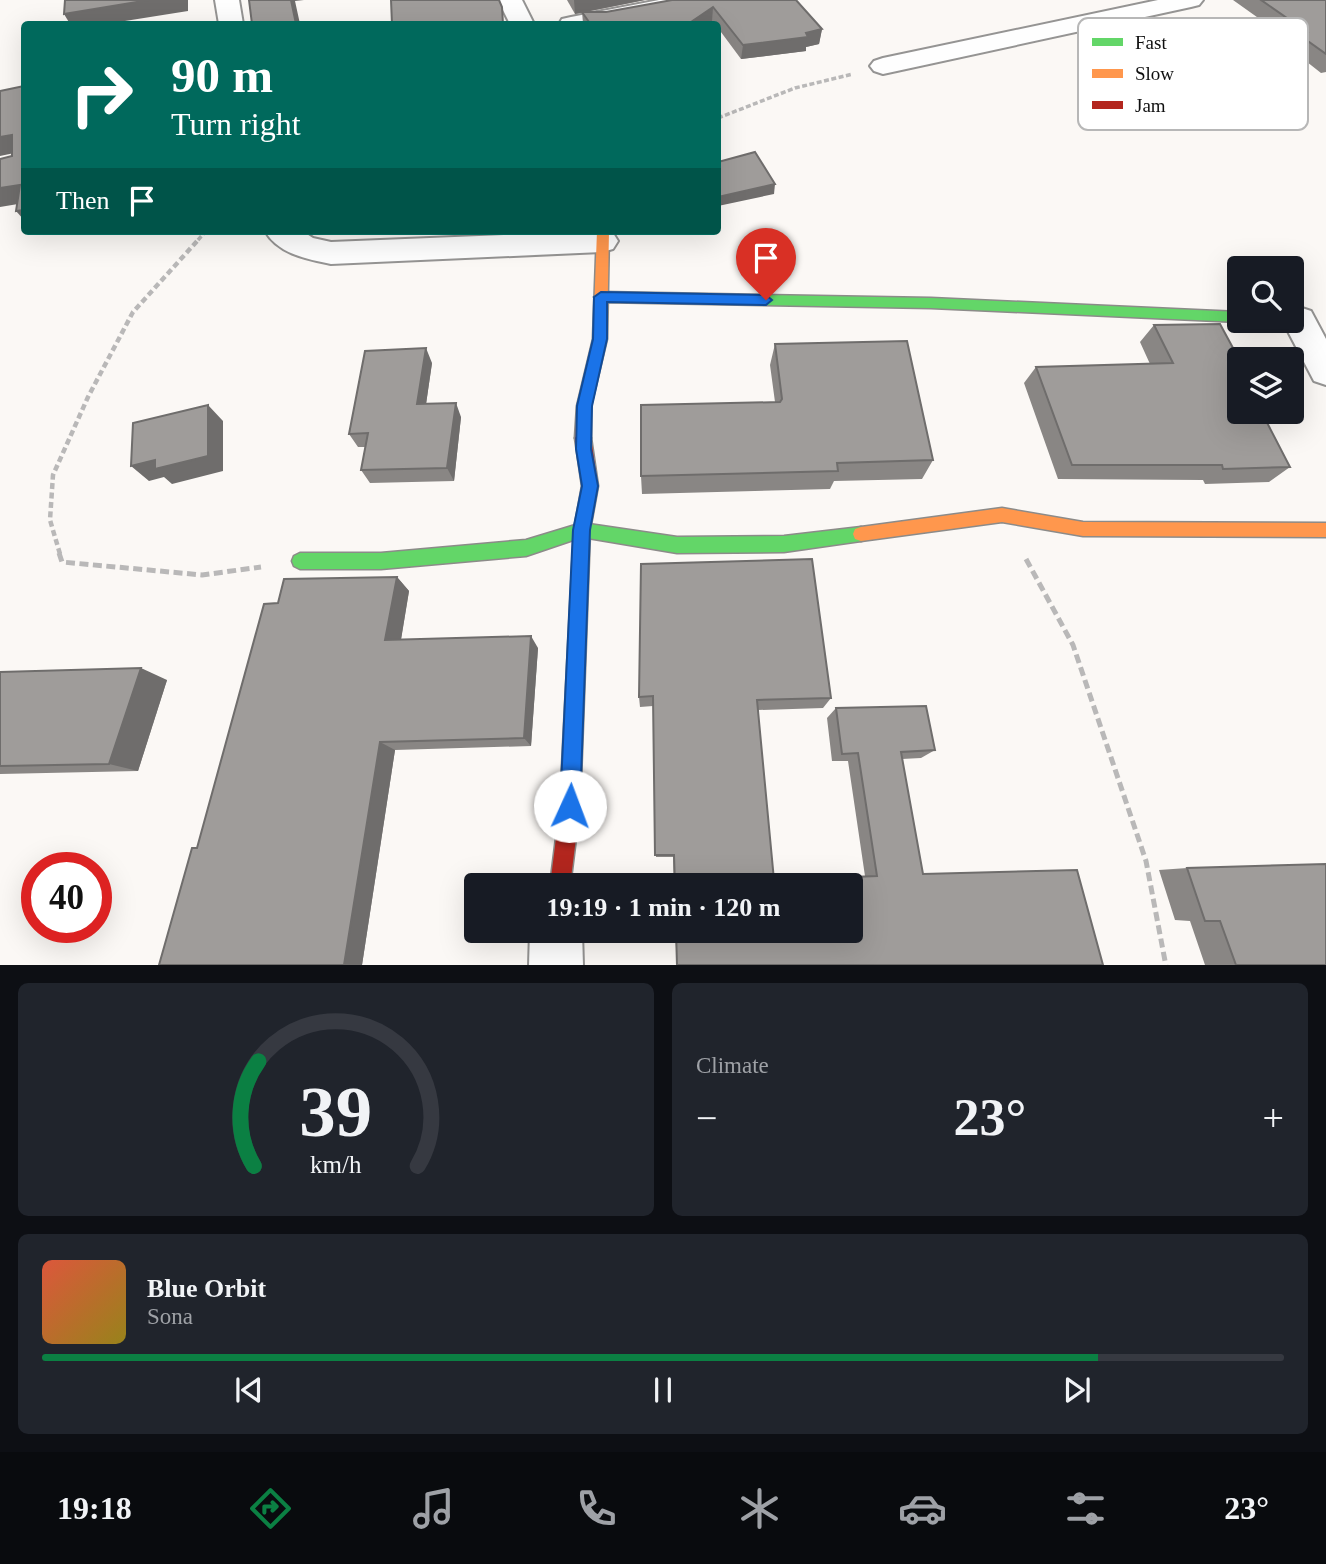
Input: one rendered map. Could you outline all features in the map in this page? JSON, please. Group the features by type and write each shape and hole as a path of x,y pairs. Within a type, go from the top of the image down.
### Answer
{"street":[{"path":"227,0 230,21"},
{"path":"510,0 520,21"},
{"path":"587,21 697,0"},
{"path":"1107,18 1191,0"},
{"path":"883,66 1078,24"},
{"path":"286,235 304,247 331,253 602,236 600,339 584,406 583,449 590,486 582,530 570,806 562,873"},
{"path":"601,297 931,303 1227,316"},
{"path":"1305,318 1326,371"},
{"path":"300,561 381,561 526,548 582,530 677,545 784,544 1002,515 1083,529 1326,530"},
{"path":"556,943 556,965"}],"path":[{"path":"721,117 796,88 883,66"},
{"path":"201,235 133,312 88,397 53,475 50,520 62,562 202,575 300,561"},
{"path":"1002,515 1073,645 1146,861 1166,965"}],"building":[{"path":"65,0 149,0 64,14"},
{"path":"249,0 291,0 295,21 252,21"},
{"path":"391,0 499,0 502,7 503,21 392,21"},
{"path":"672,0 796,0 822,29 806,33 808,37 743,45 713,7 692,21 588,21 582,12 606,12"},
{"path":"1261,0 1326,0 1326,54 1308,41 1308,18 1287,18"},
{"path":"21,87 21,210 16,211 20,185 0,188 0,159 12,156 12,135 0,137 0,91"},
{"path":"755,152 775,184 721,196 721,161"},
{"path":"1220,324 1232,347 1227,347 1227,424 1268,424 1290,467 1223,469 1222,465 1072,465 1036,367 1173,363 1154,325"},
{"path":"907,341 933,460 837,463 838,471 641,476 641,405 780,402 782,399 775,344"},
{"path":"426,348 417,404 456,403 447,468 361,470 368,433 349,434 365,351"},
{"path":"208,405 208,456 155,469 155,460 131,466 133,423"},
{"path":"812,559 831,698 757,700 773,873 675,873 674,855 655,855 653,696 639,697 641,564"},
{"path":"397,577 385,640 531,636 524,738 380,742 344,965 159,965 192,848 197,848 264,604 278,603 284,579"},
{"path":"141,668 109,764 0,766 0,672"},
{"path":"926,706 935,750 901,752 923,874 1077,870 1103,965 677,965 676,943 863,943 863,877 877,876 858,753 842,754 836,708"},
{"path":"1326,864 1326,965 1236,965 1220,921 1205,921 1187,868"}],"traffic: fast":[{"path":"601,297 931,303 1227,316"},
{"path":"300,561 381,561 526,548 582,530 677,545 784,544 861,534"}],"traffic: slow":[{"path":"583,438 584,406 600,339 603,235"},
{"path":"861,534 1002,515 1083,529 1326,530"}],"traffic: jam":[{"path":"562,873 570,806 582,530 590,486 583,438"}],"route":[{"path":"570,806 582,530 590,486 583,449 584,406 600,339 601,297 766,300"}]}
